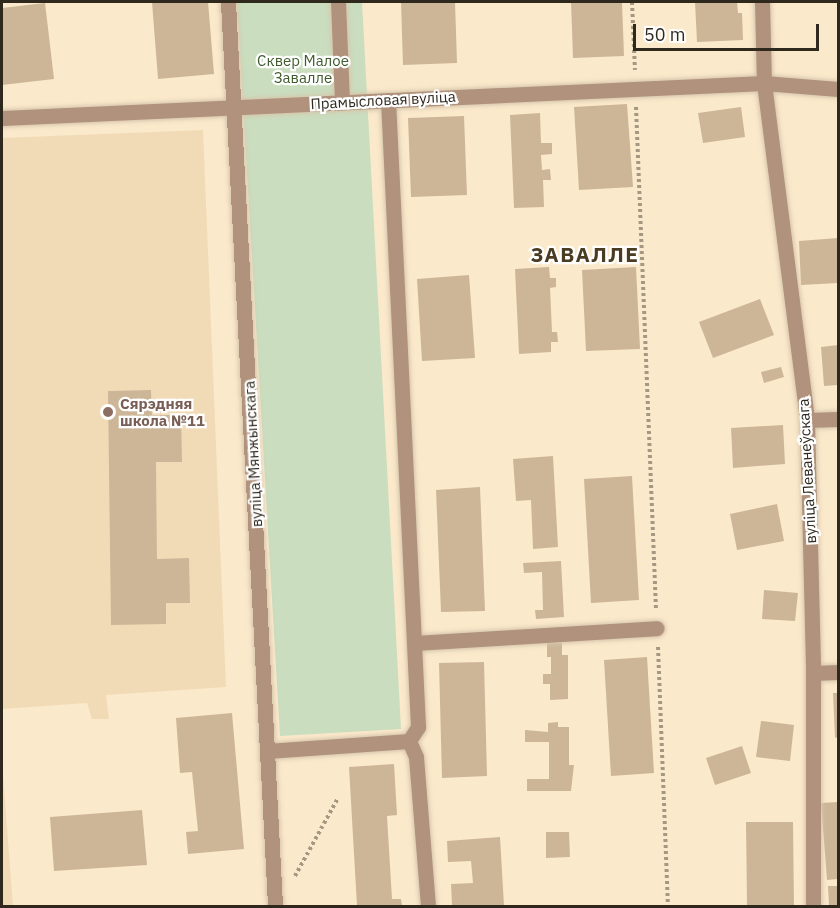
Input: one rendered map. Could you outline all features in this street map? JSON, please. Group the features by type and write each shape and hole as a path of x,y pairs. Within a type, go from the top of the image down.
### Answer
{"street":[{"name":"вуліца Мянжынскага","path":"228,2 275,906"},
{"path":"338,2 342,102"},
{"name":"вуліца Леванеўскага","path":"762,2 764,83 807,420 813,673 813,906"},
{"name":"Прамысловая вуліца","path":"2,118 764,83 838,89"},
{"path":"388,100 418,727 409,741"},
{"path":"807,420 838,419"},
{"path":"414,644 657,628"},
{"path":"813,673 838,672"},
{"path":"267,751 409,741"},
{"path":"409,741 416,757 428,906"}],"path":[{"path":"632,2 668,906"},
{"path":"294,877 338,798"}],"shaded area":[{"name":"Сярэдняя школа №11","path":"203,130 226,687 106,695 109,719 92,719 87,703 2,709 2,138"},
{"path":"2,761 13,906 2,906"}],"green space":[{"name":"Сквер Малое Завалле","path":"237,2 362,2 401,729 280,736"}],"building":[{"path":"152,2 208,2 214,74 158,79"},
{"path":"401,2 455,2 457,63 403,65"},
{"path":"571,2 622,2 624,56 573,58"},
{"path":"695,2 737,2 738,13 742,13 743,40 697,42"},
{"path":"45,3 54,79 2,85 2,8"},
{"path":"627,104 633,187 579,190 574,107"},
{"path":"741,107 745,137 703,143 698,113"},
{"path":"540,113 541,143 552,143 552,154 541,155 542,170 550,169 551,180 543,180 544,207 514,208 510,115"},
{"path":"464,116 467,195 411,197 408,118"},
{"path":"838,238 838,283 801,285 799,241"},
{"path":"549,267 550,278 556,278 556,287 550,288 552,332 557,332 558,342 551,342 551,352 519,354 515,269"},
{"path":"636,267 640,349 586,351 582,270"},
{"path":"469,275 475,358 422,361 417,279"},
{"path":"760,299 774,335 713,358 699,322"},
{"path":"838,345 838,385 824,386 821,347"},
{"path":"781,367 784,377 764,383 761,372"},
{"path":"151,390 152,415 181,415 182,462 156,462 157,559 189,558 190,603 166,603 166,624 111,625 108,391"},
{"path":"783,425 785,464 733,468 731,428"},
{"path":"553,456 558,547 533,549 531,500 516,501 513,459"},
{"path":"632,476 639,600 591,603 584,479"},
{"path":"480,487 485,611 441,612 436,490"},
{"path":"777,504 784,541 737,550 730,514"},
{"path":"561,561 564,617 536,619 535,610 543,610 542,572 524,573 523,563"},
{"path":"764,590 798,593 795,621 762,619"},
{"path":"547,643 562,643 562,655 568,655 568,699 550,700 550,684 543,684 543,674 551,674 551,657 547,657"},
{"path":"647,657 654,773 611,776 604,660"},
{"path":"484,662 487,776 442,778 439,663"},
{"path":"833,693 838,693 838,737 835,738"},
{"path":"232,713 244,849 188,854 186,832 198,831 192,772 180,773 176,718"},
{"path":"761,721 794,725 790,761 756,757"},
{"path":"558,722 558,727 569,727 569,765 574,765 571,791 527,791 527,779 549,779 549,742 525,742 525,730 548,732 548,723"},
{"path":"742,746 751,773 715,785 706,758"},
{"path":"394,764 397,815 387,816 392,899 401,899 402,906 357,906 349,767"},
{"path":"838,802 838,879 827,880 821,803"},
{"path":"142,810 147,865 54,871 50,817"},
{"path":"746,822 793,822 794,906 747,906"},
{"path":"546,832 569,832 570,857 546,858"},
{"path":"500,837 504,906 452,906 451,884 473,883 471,861 448,862 447,841"},
{"path":"828,886 838,886 838,906 829,906"}],"place":[{"name":"Сярэдняя школа №11","path":"108,412"}],"district":[{"name":"ЗАВАЛЛЕ","path":"585,254"}]}
